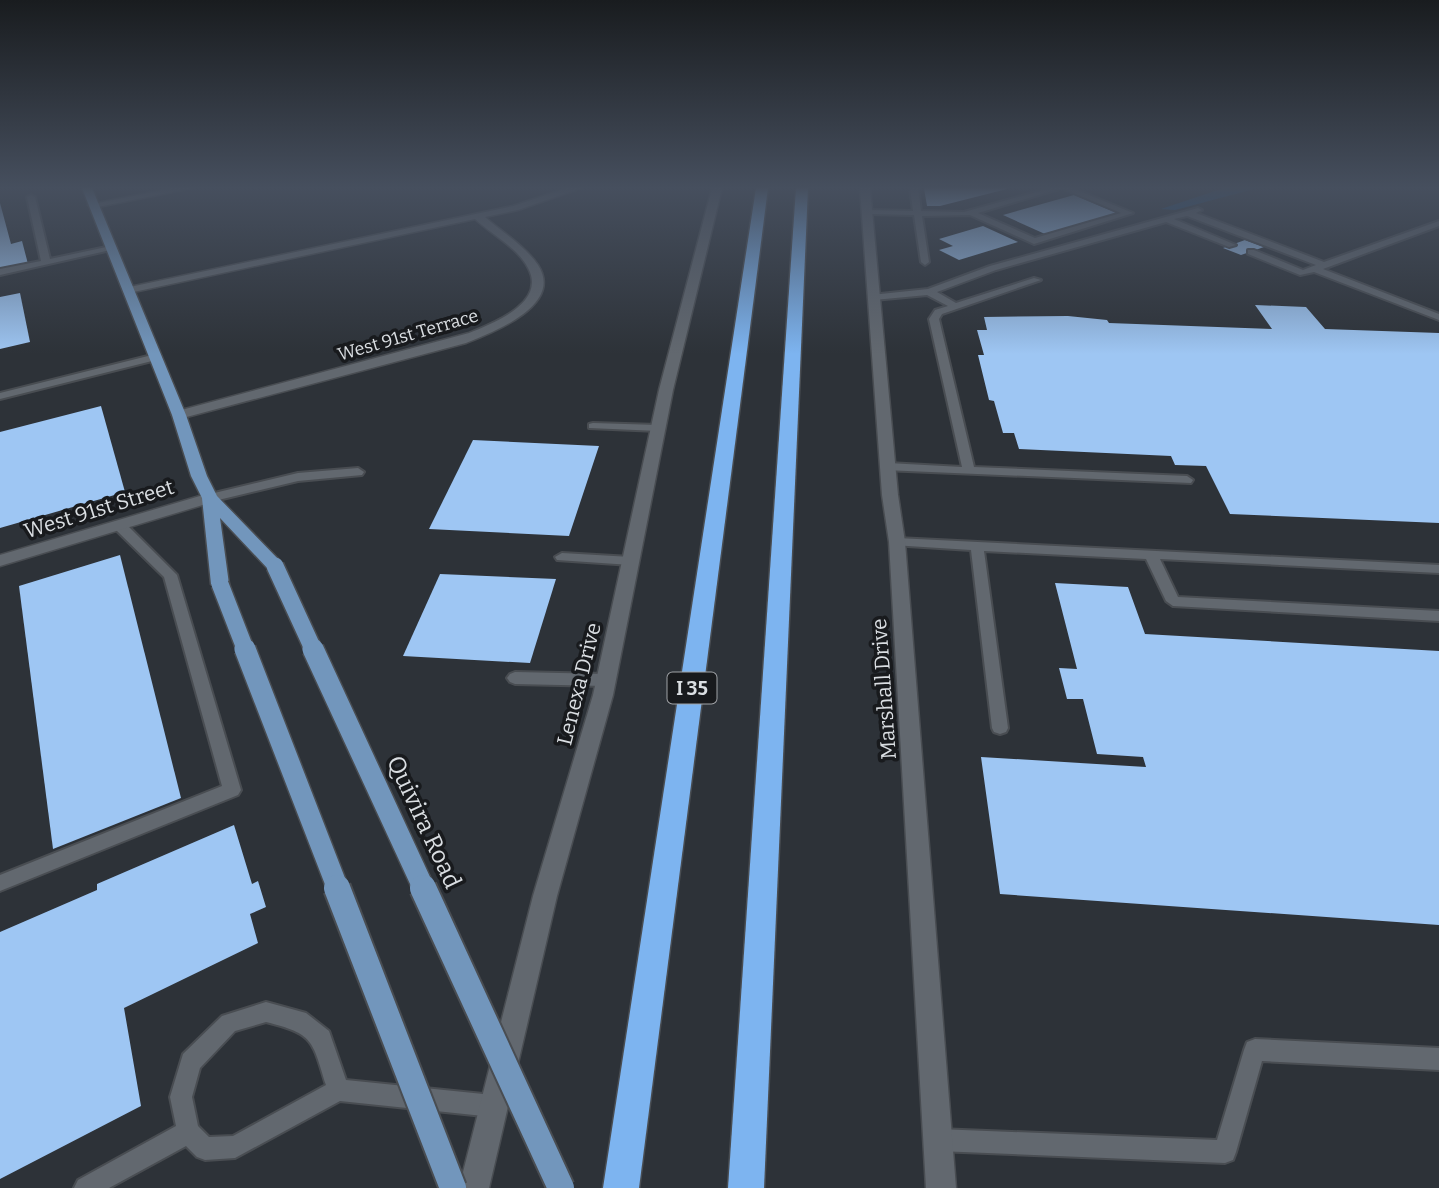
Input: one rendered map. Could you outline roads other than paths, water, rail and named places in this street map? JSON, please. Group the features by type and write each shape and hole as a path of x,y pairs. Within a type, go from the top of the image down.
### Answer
{"highway":[{"name":"I 35","path":"621,1188 754,243"},
{"path":"746,1188 799,243"}],"main road":[{"name":"Quivira Road","path":"109,243 156,358 199,476 210,498 275,566 561,1188"},
{"name":"Quivira Road","path":"210,498 220,584 453,1188"}],"street":[{"path":"129,290 348,243"},
{"name":"West 91st Terrace","path":"178,415 462,340 510,319 528,304 537,290 538,277 533,265 508,243"},
{"name":"Lenexa Drive","path":"474,1188 545,896 605,680 658,428 703,243"},
{"name":"Marshall Drive","path":"870,243 888,467 898,542 941,1188"},
{"name":"West 91st Street","path":"0,561 210,498"}],"lane":[{"path":"42,243 46,262"},
{"path":"922,243 925,262"},
{"path":"874,297 929,292 993,268 1080,243"},
{"path":"1228,243 1232,245"},
{"path":"1262,243 1439,317"},
{"path":"1251,252 1303,273 1384,243"},
{"path":"0,272 111,249"},
{"path":"968,471 934,319 938,312 1037,280"},
{"path":"929,292 955,306"},
{"path":"0,396 156,358"},
{"path":"593,426 658,428"},
{"path":"888,467 1187,480"},
{"path":"210,498 298,477 358,472"},
{"path":"0,883 232,790 170,575 119,525"},
{"path":"898,542 1439,569"},
{"path":"976,546 1000,728"},
{"path":"1152,555 1172,601 1439,616"},
{"path":"562,557 631,561"},
{"path":"515,678 605,680"},
{"path":"338,1090 322,1038 299,1020 267,1012 229,1023 191,1062 181,1097 188,1132 205,1149 235,1147 338,1090 493,1106"},
{"path":"937,1140 1225,1152 1255,1050 1439,1059"},
{"path":"86,1188 188,1132"}]}
